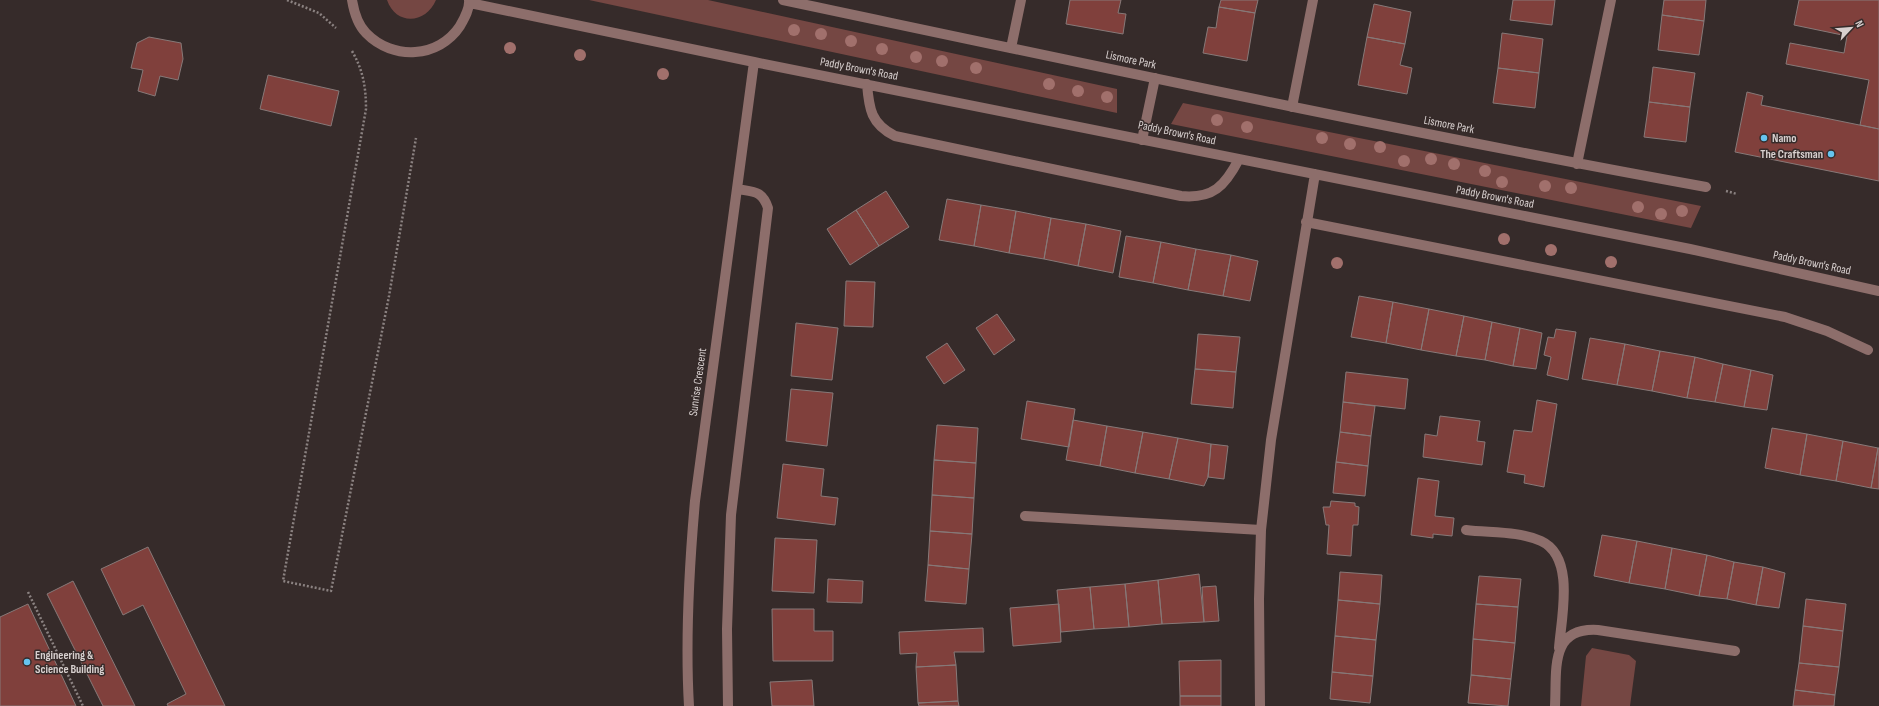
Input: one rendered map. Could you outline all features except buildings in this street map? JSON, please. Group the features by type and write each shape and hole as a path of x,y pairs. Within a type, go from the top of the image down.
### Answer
{"street":[{"path":"352,0 356,17 366,33 380,45 399,52 414,53 430,50 444,43 455,32 464,19 469,1"},
{"name":"Lismore Park","path":"783,0 1292,107 1577,164 1706,187"},
{"path":"1011,48 1021,0"},
{"path":"1292,107 1313,0"},
{"path":"1577,164 1610,0"},
{"name":"Paddy Brown's Road","path":"469,1 754,62 1690,249 1879,290"},
{"name":"Sunrise Crescent","path":"689,706 688,632 695,501 754,62"},
{"path":"1142,140 1155,78"},
{"path":"867,84 870,111 876,122 884,130 895,136 1173,195 1191,197 1203,196 1212,192 1226,181 1239,160"},
{"path":"1260,706 1259,599 1261,530 1270,440 1315,174"},
{"path":"728,706 727,630 731,515 768,208 765,198 757,192 737,189"},
{"path":"1306,222 1785,318 1827,331 1868,350"},
{"path":"1025,516 1261,530"},
{"path":"1466,530 1527,537 1542,542 1553,552 1561,564 1564,581 1555,706"},
{"path":"1558,660 1560,651 1566,639 1581,630 1598,630 1735,651"}],"path":[{"path":"287,0 319,13 341,33"},
{"path":"351,48 360,66 365,81 366,109 283,581 331,591 389,296 416,138"},
{"path":"28,592 83,706"}],"shaded area":[{"path":"387,0 436,0 425,14 411,19 404,18 397,14 391,8"},
{"path":"589,0 708,0 1117,89 1117,113"},
{"path":"1183,103 1701,206 1691,228 1171,124"},
{"path":"1592,648 1629,655 1636,661 1630,706 1581,706 1586,656"}],"place":[{"name":"Namo","path":"1764,138"},
{"name":"The Craftsman","path":"1831,154"},
{"name":"Engineering & Science Building","path":"27,662"}]}
